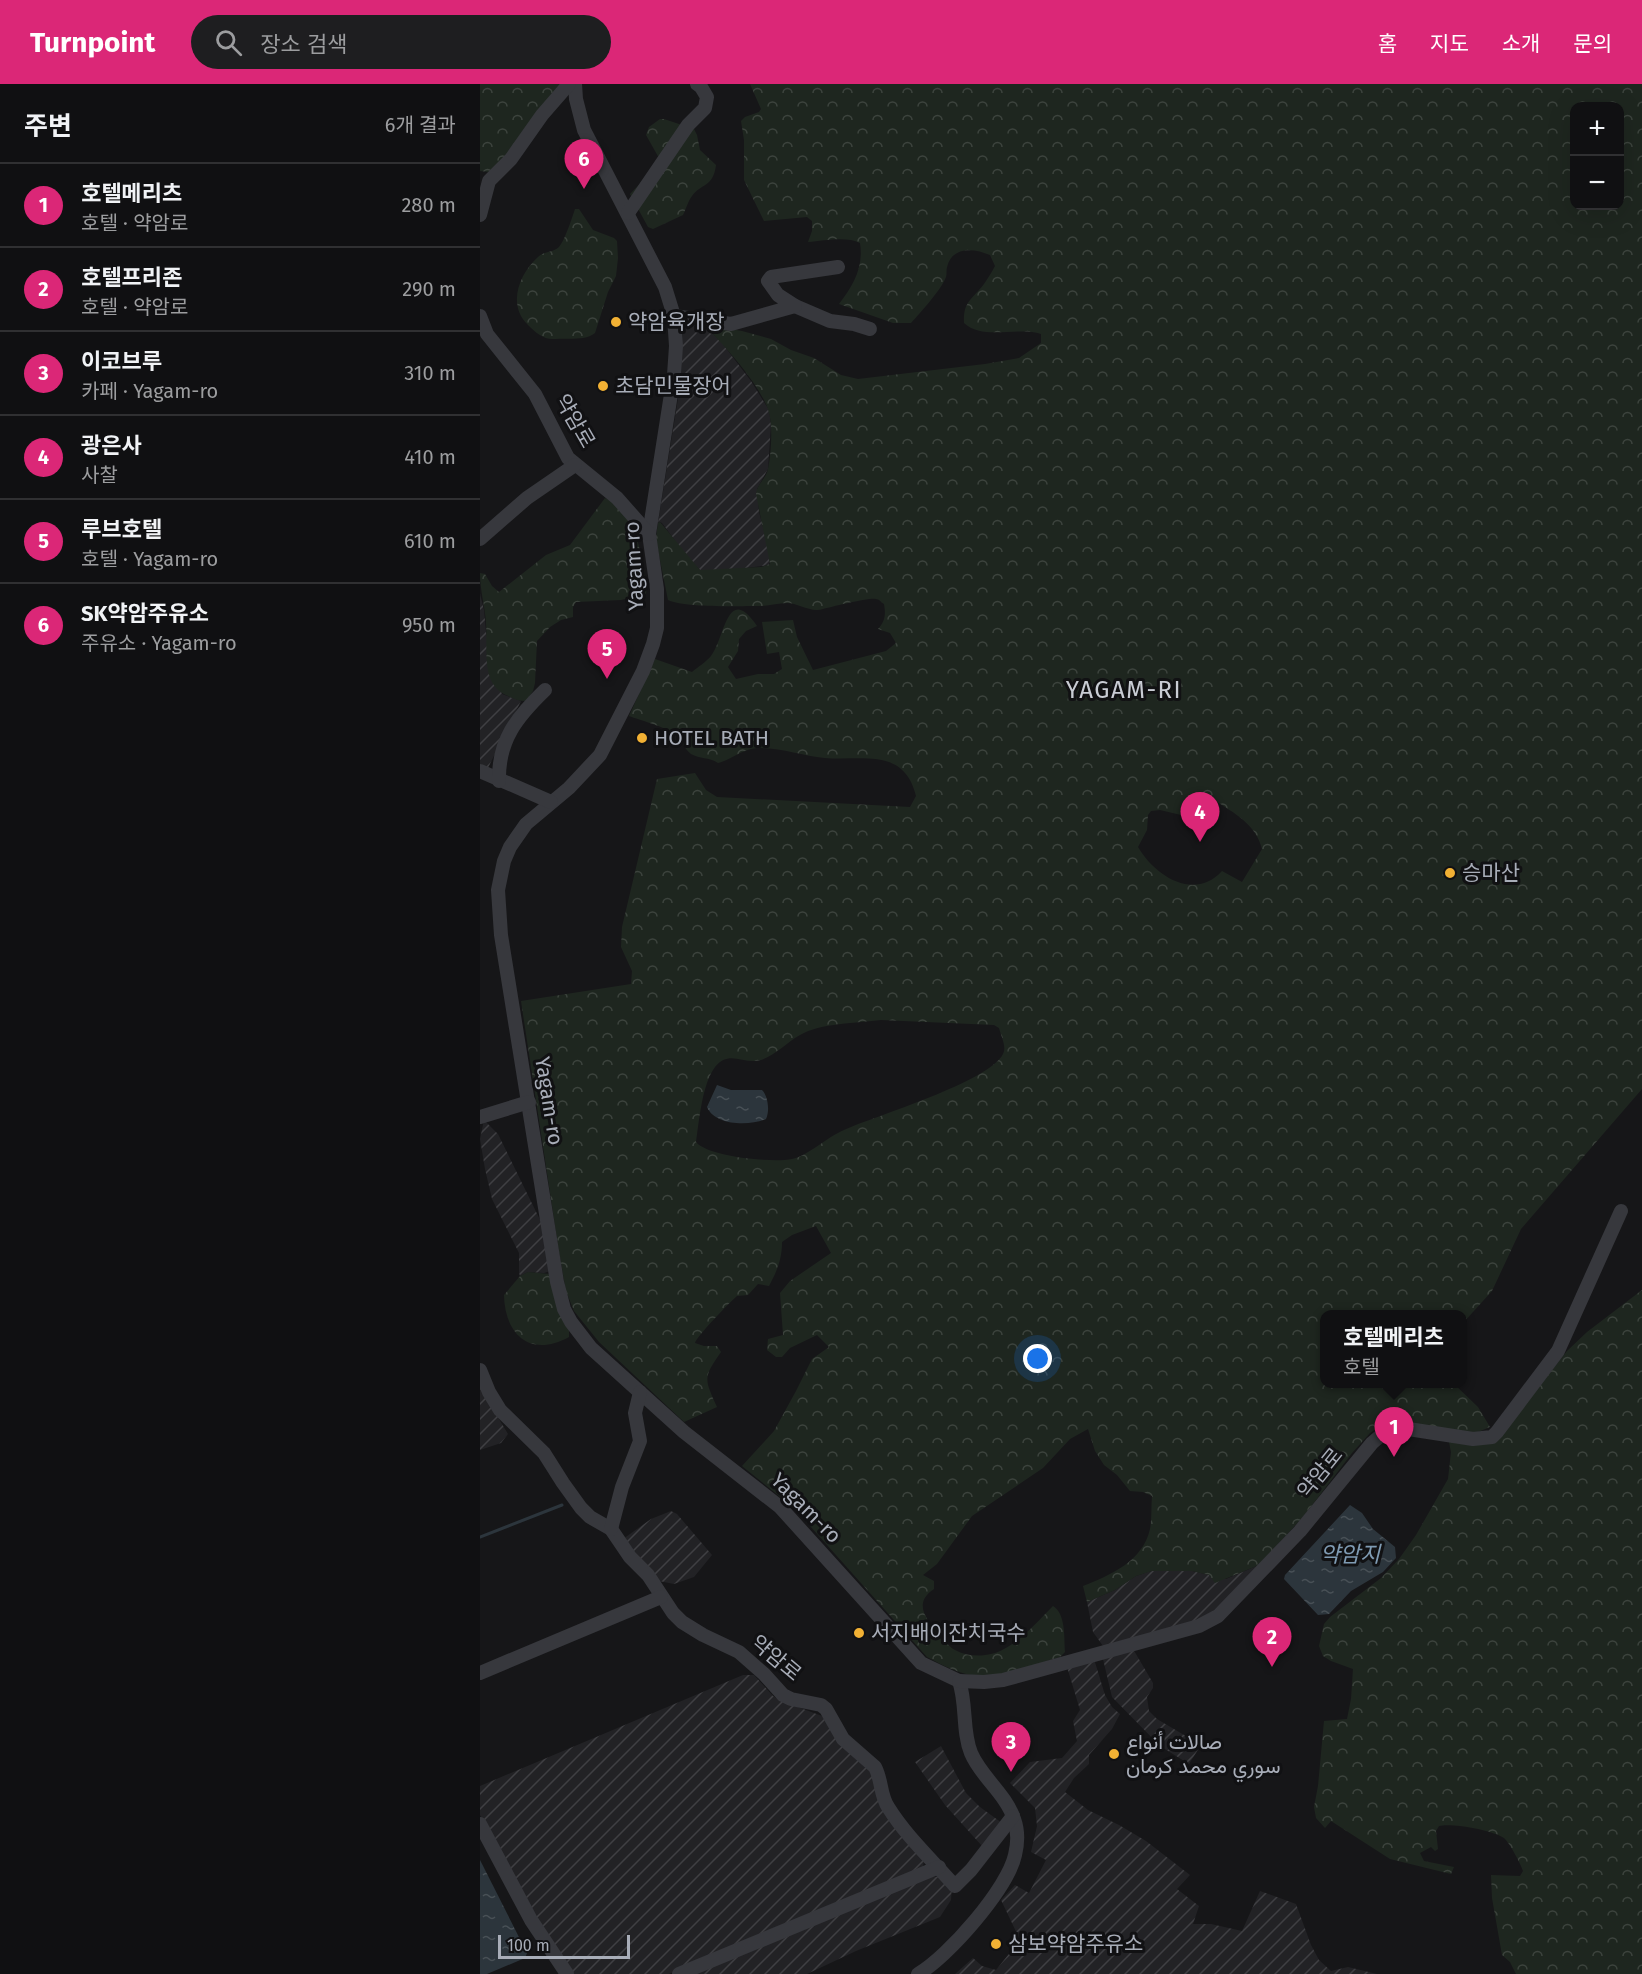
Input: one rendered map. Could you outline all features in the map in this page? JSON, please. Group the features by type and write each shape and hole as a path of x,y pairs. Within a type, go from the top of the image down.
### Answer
{"street":[{"path":"480,213 484,179 511,159 569,84"},
{"name":"Yagam-ro","path":"575,84 576,99 584,130 666,287 675,316 676,346 674,375 649,534 658,609 657,627 651,650 600,755 581,776 526,824 510,847 504,861 498,890 501,935 557,1282 564,1309 577,1332 591,1348 684,1432 780,1507 921,1663 959,1682"},
{"path":"628,213 688,124 705,108 706,97 697,84"},
{"path":"838,267 771,277 768,281 770,286 795,306 830,321 870,329"},
{"path":"675,316 731,324 795,306"},
{"name":"약암로","path":"480,316 487,334 535,394 550,419 565,453 575,465 616,498 649,534"},
{"path":"480,539 527,498 575,465"},
{"path":"499,781 499,765 504,743 519,718 545,690"},
{"path":"480,771 552,802"},
{"path":"480,1117 529,1102"},
{"name":"약암로","path":"959,1682 1003,1680 1199,1626 1218,1616 1300,1531 1379,1435 1393,1428 1465,1438 1492,1437 1504,1425 1558,1351 1621,1211"},
{"name":"약암로","path":"480,1370 500,1410 544,1453 581,1508 590,1517 611,1529 630,1557 648,1575 661,1597 682,1622 739,1652 783,1695 791,1699 821,1705 826,1709 843,1739 875,1767 884,1799 889,1808 910,1836 955,1886 971,1870 1013,1816"},
{"path":"611,1529 622,1487 640,1441 635,1413 640,1392"},
{"path":"480,1674 661,1597"},
{"path":"927,1972 958,1940 1010,1870 1017,1842 1017,1829 1013,1816 978,1767 971,1752 959,1682"},
{"path":"480,1824 537,1929 567,1974"},
{"path":"679,1974 939,1867"}],"shaded area":[{"path":"697,323 706,327 722,343 751,381 769,410 771,425 768,469 757,489 759,512 770,553 769,565 729,570 700,570 662,523 658,523 681,380 683,324"},
{"path":"480,594 486,632 502,694 521,701 488,768 480,764"},
{"path":"484,1120 498,1134 545,1230 550,1271 528,1272 520,1276 519,1253 492,1199 485,1169 480,1139"},
{"path":"480,1379 508,1434 501,1443 480,1450"},
{"path":"671,1511 677,1514 712,1555 694,1577 674,1584 659,1581 623,1539 651,1519"},
{"path":"1259,1565 1235,1591 1202,1619 1103,1646 1093,1632 1087,1602 1115,1590 1136,1576 1152,1571 1192,1571 1226,1579"},
{"path":"1133,1649 1153,1683 1153,1688 1147,1697 1149,1711 1157,1719 1201,1745 1189,1764 1160,1746 1112,1697 1103,1659"},
{"path":"1094,1659 1105,1695 1112,1707 1120,1714 1112,1729 1089,1755 1089,1764 1074,1778 1065,1792 1088,1810 1146,1841 1190,1875 1177,1889 1199,1906 1193,1924 1211,1924 1242,1931 1260,1891 1296,1904 1311,1945 1319,1960 1331,1971 1348,1967 1377,1974 955,1974 973,1958 982,1966 996,1970 1020,1940 1001,1900 1015,1885 1029,1893 1046,1860 1031,1852 1037,1826 1035,1808 1010,1783 1030,1762 1062,1758 1077,1741 1073,1721 1080,1710 1067,1667"},
{"path":"743,1675 754,1675 779,1700 822,1716 871,1771 924,1860 923,1867 669,1974 571,1974 526,1904 480,1815 480,1786"},
{"path":"941,1746 966,1793 1002,1823 982,1846 945,1805 915,1762"},
{"path":"931,1876 939,1877 952,1887 951,1900 940,1917 856,1951 807,1974 686,1974"}],"green space":[{"path":"480,84 562,84 511,155 488,172 480,171"},
{"path":"750,84 1642,84 1642,1089 1521,1229 1492,1291 1467,1319 1467,1310 1320,1310 1320,1388 1458,1388 1478,1407 1490,1427 1478,1432 1456,1432 1399,1422 1382,1425 1370,1433 1352,1453 1303,1517 1259,1565 1215,1583 1209,1575 1192,1571 1152,1571 1136,1576 1115,1590 1087,1602 1083,1586 1115,1572 1141,1550 1150,1529 1152,1496 1143,1492 1130,1491 1117,1475 1104,1465 1095,1451 1088,1429 1070,1439 1043,1468 972,1516 937,1564 923,1575 934,1581 934,1589 924,1601 924,1613 951,1648 961,1653 980,1656 999,1652 1024,1635 1053,1606 1057,1610 1064,1627 1065,1652 1060,1657 1020,1670 990,1676 966,1674 927,1657 794,1508 742,1466 774,1431 812,1359 829,1347 817,1335 790,1348 782,1357 776,1357 767,1350 768,1339 783,1335 780,1293 790,1281 831,1253 816,1226 792,1235 782,1242 779,1265 769,1286 758,1284 748,1295 737,1296 697,1340 695,1343 717,1346 721,1352 707,1378 717,1407 684,1422 599,1342 574,1311 566,1291 559,1252 521,1001 631,984 632,971 621,947 622,927 657,779 695,773 706,790 717,797 910,807 916,796 910,780 892,763 867,758 825,758 760,748 748,750 718,763 691,754 676,735 669,731 629,716 655,659 692,672 711,656 733,611 739,610 747,614 757,626 746,631 739,639 738,651 728,667 736,679 758,674 774,674 782,669 779,652 767,654 762,622 793,620 797,637 813,670 886,651 896,643 890,633 878,629 884,620 885,611 884,604 877,599 818,610 787,603 763,606 712,606 676,603 668,600 656,538 660,522 700,570 761,567 770,564 756,494 767,473 769,463 771,433 769,413 751,380 706,325 771,339 791,350 814,358 841,375 858,379 1019,358 1041,343 1041,334 1022,331 981,331 964,323 965,310 969,301 984,284 995,266 990,255 977,251 964,250 954,255 940,288 911,323 893,323 839,304 849,290 859,268 860,243 842,239 808,242 812,231 812,221 807,217 764,221 744,180 744,140 741,121 761,109","holes":["1214,800 1255,833 1262,849 1242,882 1222,871 1211,880 1199,884 1176,881 1154,867 1138,847 1147,830 1148,815 1151,811 1160,810 1198,819","881,1020 994,1025 999,1028 1004,1051 993,1065 977,1076 955,1087 844,1130 798,1157 783,1160 741,1158 713,1152 696,1142 707,1083 715,1067 726,1059 761,1060 808,1031 850,1023"]},
{"path":"660,119 694,129 700,150 716,165 712,178 695,192 683,215 653,229 648,227 630,194 651,172 659,158 646,135 649,127"},
{"path":"575,209 579,209 593,230 617,241 616,276 608,292 595,333 581,338 547,338 534,331 522,317 518,308 518,290 531,264 540,255 559,247"},
{"path":"605,498 622,510 636,536 646,580 646,594 621,600 576,602 573,607 573,617 561,620 550,627 537,641 533,691 526,701 510,697 499,691 489,675 480,573 485,574 492,586 499,592 546,555 570,545"},
{"path":"528,1272 550,1274 569,1329 569,1337 555,1343 532,1344 515,1332 509,1322 504,1295 520,1276"},
{"path":"1642,1290 1642,1974 1516,1974 1510,1962 1502,1955 1492,1898 1491,1875 1520,1876 1523,1871 1515,1853 1504,1838 1491,1832 1472,1828 1453,1825 1439,1826 1436,1831 1438,1849 1435,1851 1431,1847 1420,1853 1424,1861 1454,1867 1451,1874 1390,1859 1331,1821 1325,1828 1316,1818 1314,1807 1324,1721 1347,1719 1353,1669 1323,1656 1319,1646 1324,1624 1330,1617 1381,1578 1399,1559 1416,1535 1448,1479 1451,1452 1449,1442 1476,1445 1549,1374 1567,1351 1587,1332"}],"water":[{"path":"717,1085 731,1090 762,1090 768,1104 766,1119 751,1123 733,1123 717,1118 707,1107"},
{"name":"약암지","path":"1350,1505 1362,1513 1373,1529 1395,1547 1396,1558 1383,1572 1351,1591 1329,1614 1318,1615 1284,1579 1285,1575"},
{"path":"480,1860 527,1953 525,1958 487,1974 480,1974"}],"waterway":[{"path":"480,1537 562,1505"}],"place":[{"name":"SK약암주유소","path":"584,189"},
{"name":"약암육개장","path":"616,322"},
{"name":"초담민물장어","path":"603,386"},
{"name":"루브호텔","path":"607,679"},
{"name":"HOTEL BATH","path":"642,738"},
{"name":"광은사","path":"1200,842"},
{"name":"승마산","path":"1450,873"},
{"name":"호텔메리츠","path":"1394,1457"},
{"name":"서지배이잔치국수","path":"859,1633"},
{"name":"호텔프리존","path":"1272,1667"},
{"name":"صالات أنواع سوري محمد كرمان","path":"1114,1754"},
{"name":"이코브루","path":"1011,1772"},
{"name":"삼보약암주유소","path":"996,1944"}],"district":[{"name":"YAGAM-RI","path":"1124,690"}]}
